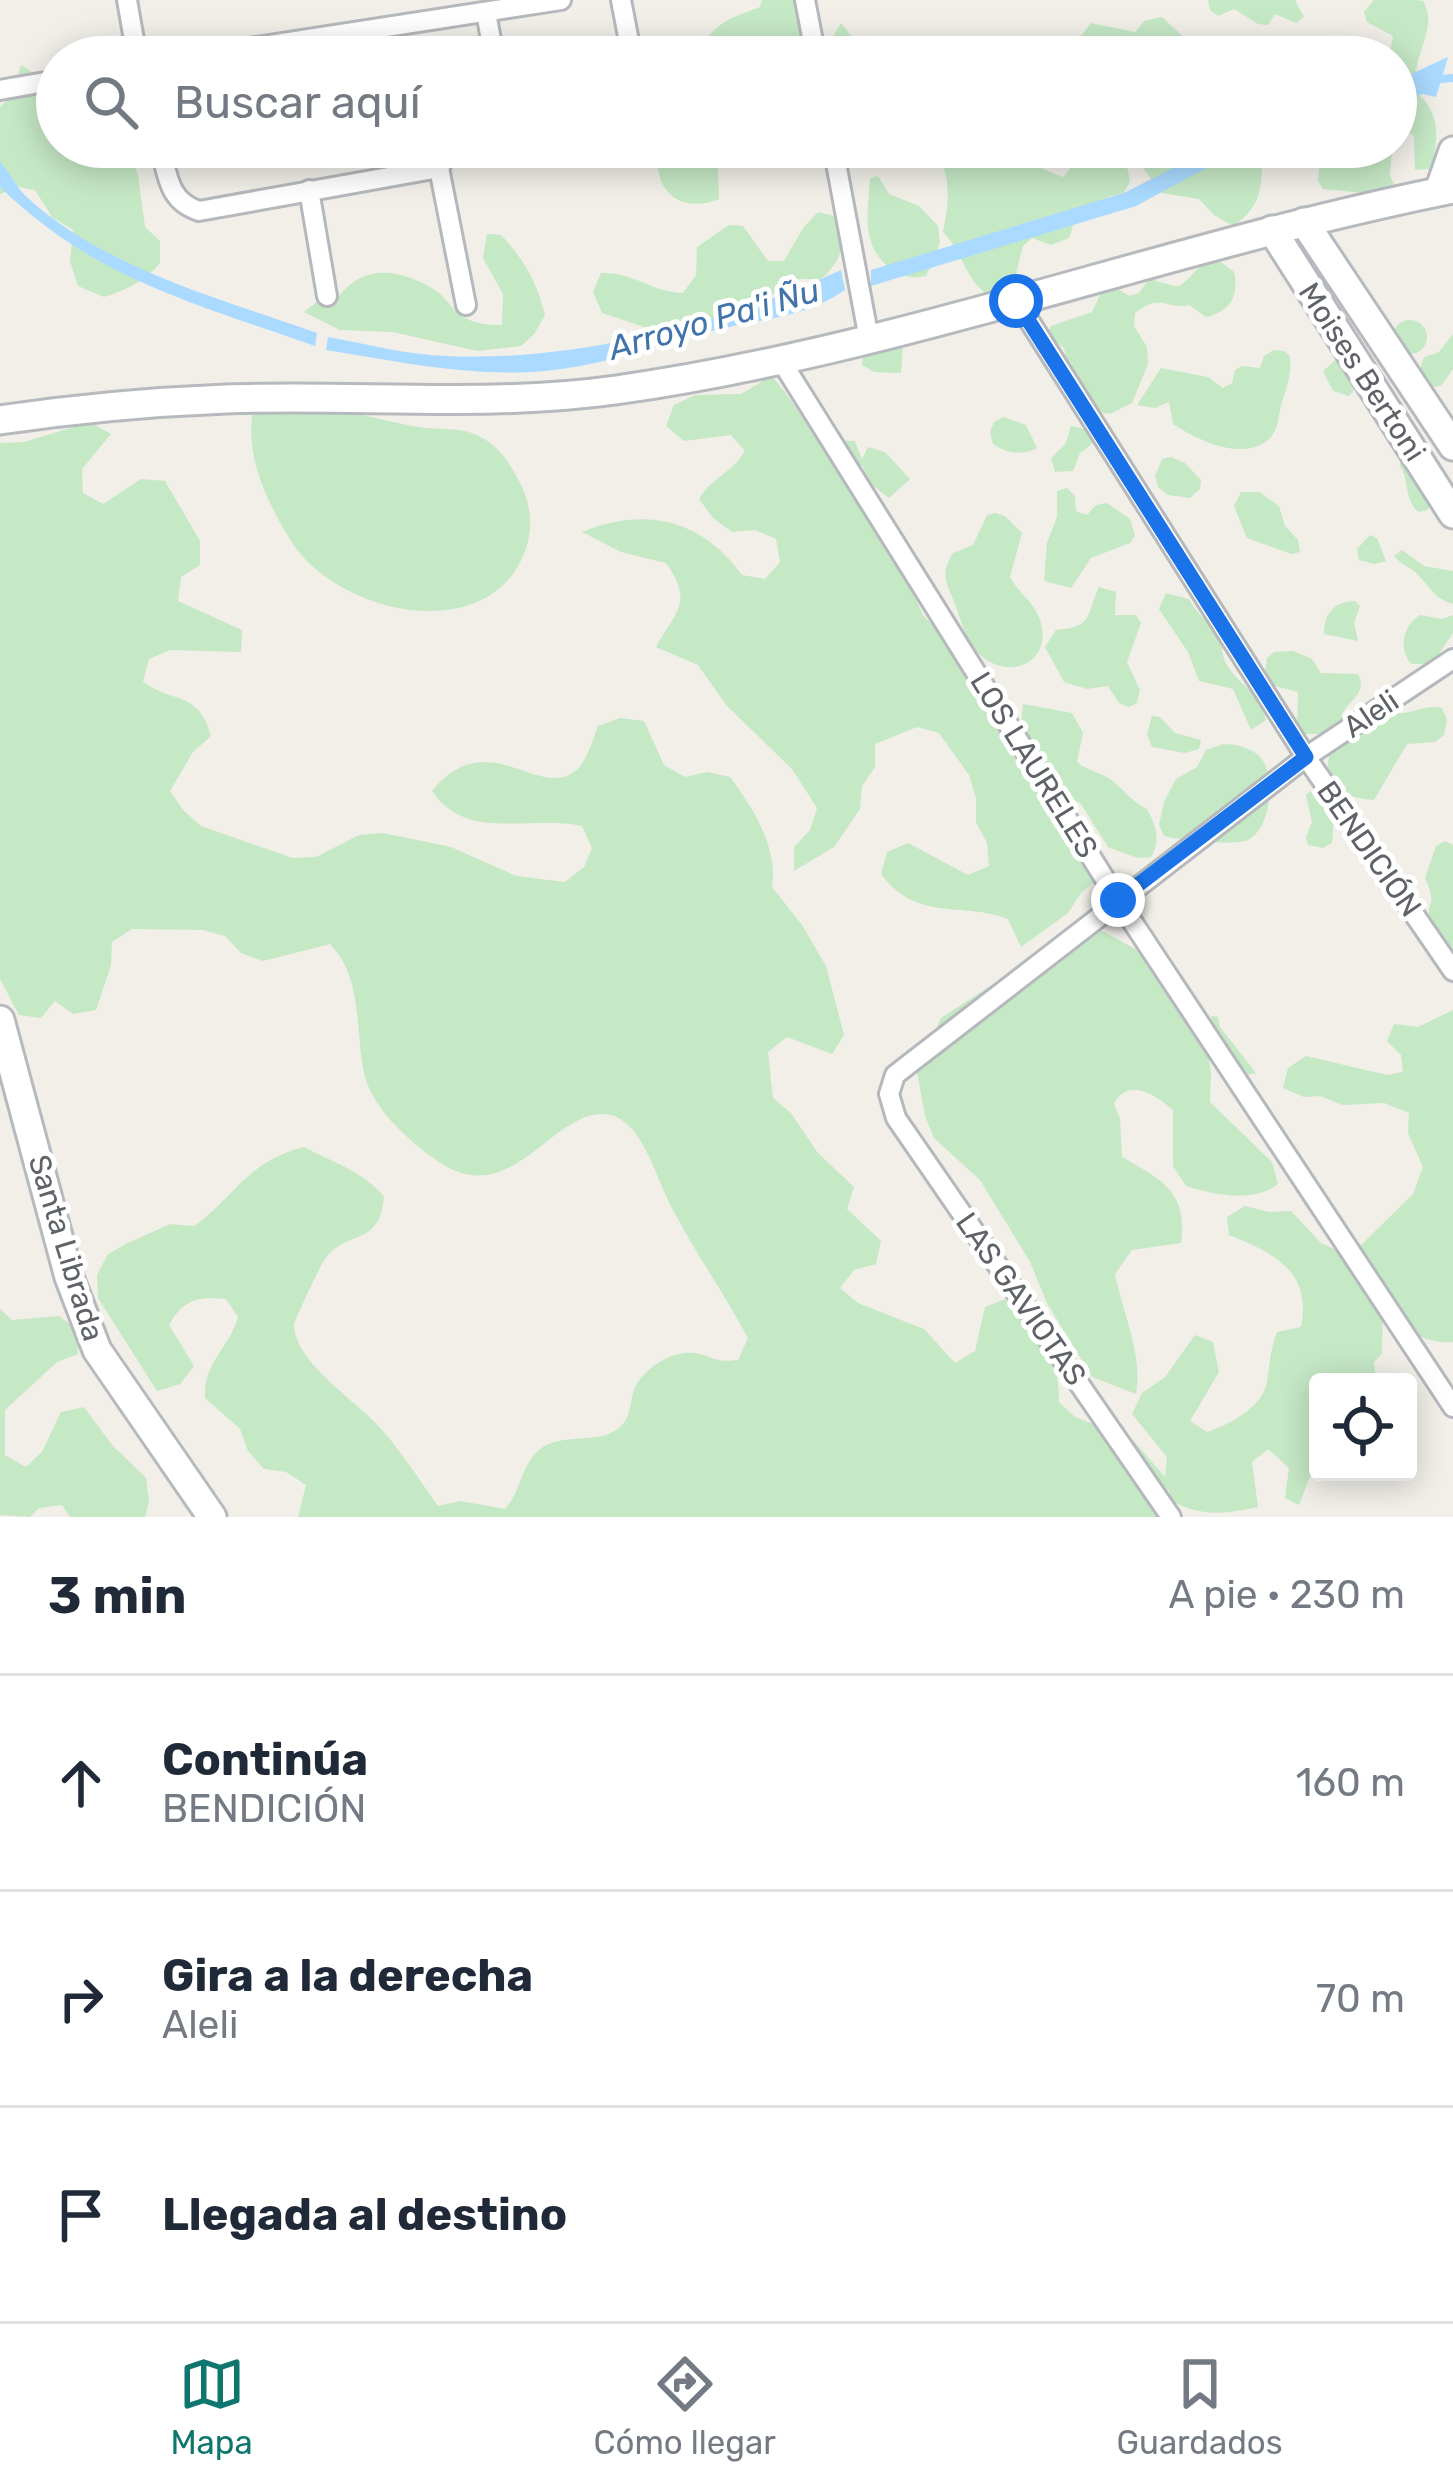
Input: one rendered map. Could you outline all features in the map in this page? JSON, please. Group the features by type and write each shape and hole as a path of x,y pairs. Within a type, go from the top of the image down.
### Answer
{"main road":[{"path":"0,420 226,399 470,401 614,391 869,339 1272,230 1446,190 1453,151"},
{"name":"Moises Bertoni","path":"1304,222 1453,446"},
{"name":"Moises Bertoni","path":"1272,230 1453,514"},
{"name":"Santa Librada","path":"0,1019 69,1277 97,1350 212,1517"}],"street":[{"path":"127,0 133,36"},
{"path":"328,36 561,0"},
{"path":"621,0 628,36"},
{"path":"805,0 812,36"},
{"path":"486,12 490,36"},
{"path":"0,90 36,84"},
{"path":"165,168 173,197 200,211 439,168 466,305"},
{"path":"837,168 869,339"},
{"path":"309,190 327,296"},
{"name":"BENDICIÓN","path":"1016,301 1306,757 1453,971"},
{"name":"LOS LAURELES","path":"781,359 1118,900 1451,1399"},
{"name":"Aleli","path":"895,1076 1306,757 1453,659"},
{"name":"LAS GAVIOTAS","path":"895,1076 890,1094 896,1118 1171,1517"}],"green space":[{"path":"762,0 802,0 810,23 804,36 708,36 729,20 760,7"},
{"path":"1208,0 1295,0 1304,17 1296,23 1275,14 1268,25 1258,24 1234,9 1218,16 1210,10"},
{"path":"1374,0 1423,1 1428,22 1417,66 1417,36 1393,36 1367,22 1364,12"},
{"path":"1162,17 1183,36 1081,36 1091,23 1135,32 1144,21"},
{"path":"841,23 851,36 834,36"},
{"path":"21,65 36,75 36,168 135,168 145,227 160,241 160,263 148,275 104,297 78,286 70,261 73,230 52,217 35,190 19,187 0,194 0,107 12,95"},
{"path":"1417,93 1430,108 1436,127 1430,169 1415,170"},
{"path":"718,168 719,199 695,204 675,198 658,171"},
{"path":"943,168 1040,168 1063,177 1071,168 1127,168 1130,181 1124,193 1108,197 1075,219 1069,238 1051,245 1032,238 1023,246 1012,289 988,295 974,282 943,232 948,197"},
{"path":"1143,168 1262,168 1256,201 1233,226 1199,199 1162,193"},
{"path":"1320,168 1390,168 1396,190 1374,194 1323,189 1318,181"},
{"path":"878,176 889,194 919,206 938,226 940,243 926,276 899,273 874,249 868,203 870,178"},
{"path":"818,212 834,216 840,235 841,250 829,271 821,279 800,279 734,316 659,332 602,313 593,292 601,273 683,293 696,275 697,247 729,225 743,226 768,261 784,261"},
{"path":"487,234 501,235 516,253 542,303 545,315 521,346 477,351 393,332 340,330 304,312 319,300 339,296 361,278 385,273 435,290 468,319 502,325 503,294 483,258"},
{"path":"1208,261 1221,262 1234,272 1234,295 1227,307 1206,317 1189,305 1157,303 1135,313 1134,326 1147,347 1148,364 1132,403 1110,414 1093,411 1072,382 1064,348 1047,334 1051,326 1092,312 1102,291 1120,290 1129,296 1139,293 1149,279 1178,286"},
{"path":"1410,320 1422,325 1427,337 1422,349 1410,354 1398,349 1393,337 1398,325"},
{"path":"1453,334 1453,369 1441,386 1429,387 1418,375 1424,357 1439,352"},
{"path":"891,342 903,347 901,373 874,372 862,365 863,353"},
{"path":"1274,350 1290,356 1290,374 1275,430 1259,445 1234,449 1207,442 1173,424 1169,402 1155,408 1137,405 1161,368 1208,377 1223,388 1232,383 1235,370 1260,368 1264,356"},
{"path":"1337,359 1349,364 1359,384 1349,396 1333,391 1323,371"},
{"path":"771,376 814,429 855,441 862,459 868,447 885,452 910,479 889,498 871,484 862,465 853,482 918,573 914,595 923,615 970,664 1099,878 1068,913 1021,947 1008,919 925,905 895,889 881,874 887,852 908,843 968,875 989,866 969,775 939,733 917,727 875,744 875,767 862,786 860,809 834,847 794,871 794,847 810,830 817,808 792,769 727,706 698,665 656,647 679,606 679,588 666,563 621,552 582,532 628,520 671,523 709,541 742,575 765,579 780,562 776,539 755,530 732,532 699,499 745,451 731,435 684,441 666,426 674,405 695,395 741,394"},
{"path":"253,410 336,410 466,431 486,440 508,462 528,505 527,545 509,578 483,599 449,610 413,610 376,602 341,586 311,565 273,508 255,461"},
{"path":"1003,417 1026,425 1037,448 1015,452 993,444 990,432"},
{"path":"90,422 111,434 82,469 83,493 103,504 141,479 165,481 200,541 200,565 181,577 178,601 242,630 241,652 170,650 149,659 143,682 193,705 206,722 211,736 193,752 170,791 201,826 293,858 316,857 359,835 383,833 451,847 516,876 565,882 584,867 592,848 582,826 481,822 446,807 432,791 453,771 474,763 563,777 581,765 598,726 620,718 644,721 664,765 685,777 707,772 730,777 767,843 772,887 826,966 844,1035 832,1054 787,1037 768,1052 773,1098 791,1113 818,1153 854,1187 847,1209 881,1241 876,1264 854,1270 840,1288 858,1303 924,1329 955,1363 975,1351 985,1307 1005,1299 1029,1319 1046,1343 1056,1371 1059,1402 1075,1417 1132,1439 1165,1477 1167,1457 1132,1414 1142,1393 1165,1377 1195,1335 1213,1342 1219,1372 1190,1421 1207,1432 1216,1429 1244,1414 1259,1399 1277,1332 1301,1327 1303,1308 1295,1278 1274,1257 1229,1235 1227,1217 1245,1206 1291,1211 1321,1243 1354,1258 1383,1309 1382,1354 1374,1362 1375,1373 1309,1373 1309,1479 1299,1505 1285,1498 1289,1468 1268,1449 1252,1462 1258,1507 1203,1512 1172,1501 1168,1489 1165,1517 298,1517 306,1485 286,1472 264,1469 248,1451 240,1429 205,1398 208,1374 238,1317 226,1299 192,1302 174,1317 169,1325 194,1366 180,1384 157,1391 98,1298 97,1275 108,1254 128,1243 170,1224 194,1226 255,1170 284,1153 304,1147 358,1174 384,1197 376,1224 325,1259 294,1325 297,1340 316,1368 383,1431 438,1506 460,1501 505,1509 530,1461 543,1447 605,1435 622,1425 635,1387 655,1365 686,1353 738,1360 748,1338 674,1212 639,1139 617,1117 591,1115 512,1166 490,1174 466,1174 439,1162 405,1135 368,1086 353,988 341,957 330,944 263,961 241,953 225,936 203,930 132,929 112,942 111,965 96,1010 73,1014 55,1001 41,1018 19,1015 0,979 0,443 24,442"},
{"path":"1071,426 1084,429 1093,439 1091,445 1080,453 1073,471 1055,472 1051,458 1066,443"},
{"path":"1408,456 1426,487 1427,510 1419,512 1409,496 1399,464"},
{"path":"1162,459 1185,463 1201,480 1200,489 1190,498 1168,495 1158,487 1155,476"},
{"path":"1067,488 1075,496 1076,511 1087,515 1096,505 1107,503 1130,519 1135,536 1130,543 1091,558 1071,588 1044,581 1047,543 1057,517 1057,491"},
{"path":"1241,492 1259,492 1279,506 1300,552 1291,554 1247,538 1234,506"},
{"path":"995,513 1022,533 1010,577 1035,610 1042,630 1037,654 1018,666 993,663 975,650 946,579 953,553 973,545 987,515"},
{"path":"1370,535 1377,538 1386,561 1359,560 1357,549"},
{"path":"1402,550 1424,566 1453,571 1453,604 1394,556"},
{"path":"1099,587 1116,592 1115,615 1136,615 1141,623 1127,662 1140,690 1137,703 1129,707 1119,703 1108,686 1087,689 1064,682 1045,647 1056,630 1083,622"},
{"path":"1166,593 1189,599 1212,627 1227,665 1259,702 1266,720 1251,730 1233,689 1199,681 1188,652 1159,609"},
{"path":"1355,601 1360,606 1354,623 1358,641 1324,634 1332,610"},
{"path":"1420,615 1442,619 1453,615 1453,633 1432,664 1411,664 1405,651 1406,631"},
{"path":"1293,651 1312,659 1321,673 1358,674 1361,687 1341,717 1437,707 1447,719 1444,735 1435,742 1407,744 1374,800 1339,791 1328,774 1338,721 1325,734 1303,734 1297,730 1298,692 1271,685 1265,676 1267,658 1274,652"},
{"path":"1023,704 1072,713 1083,733 1077,762 1110,779 1147,809 1156,833 1151,857 1137,858 1108,847 1081,804 1058,789 1021,724"},
{"path":"1152,716 1160,717 1175,733 1201,740 1199,749 1185,753 1152,747 1147,734"},
{"path":"1223,744 1250,750 1264,763 1269,800 1256,834 1241,842 1164,836 1159,825 1176,779 1197,767 1206,750"},
{"path":"1310,791 1334,817 1332,843 1323,848 1308,845 1306,837 1312,822 1306,795"},
{"path":"1445,841 1453,845 1453,956 1430,925 1431,898 1425,878 1436,846"},
{"path":"1095,927 1159,962 1201,1004 1211,1073 1210,1102 1272,1162 1278,1184 1246,1195 1186,1186 1173,1166 1173,1110 1151,1094 1134,1090 1114,1104 1120,1118 1122,1157 1169,1190 1182,1226 1181,1243 1132,1250 1115,1274 1135,1349 1136,1394 1092,1377 980,1180 934,1138 917,1072 941,1018 992,985 1021,977"},
{"path":"1453,1010 1453,1342 1433,1341 1404,1325 1383,1297 1358,1248 1413,1194 1423,1167 1408,1133 1409,1113 1384,1103 1343,1105 1283,1088 1288,1068 1306,1056 1387,1075 1403,1072 1401,1055 1387,1041 1394,1024 1418,1027"},
{"path":"1211,1016 1218,1017 1220,1027 1256,1073 1235,1078 1214,1052"},
{"path":"0,1309 12,1320 59,1316 77,1330 78,1354 57,1362 5,1410 5,1455 26,1467 42,1452 61,1412 84,1407 112,1445 146,1478 149,1502 145,1517 70,1517 62,1505 39,1508 30,1517 0,1515"}],"water":[{"path":"1448,57 1436,97 1417,96 1417,71"},
{"path":"0,162 29,199 94,245 166,280 317,333 315,346 188,301 109,266 35,218 0,187"},
{"path":"1173,168 1206,168 1136,206 871,286 871,270 1124,193"},
{"path":"841,270 845,290 815,306 576,367 468,371 326,350 328,337 447,356 597,346 699,323"}],"waterway":[{"name":"Arroyo Pa'i Ñu","path":"1431,80 1453,78"}],"route":[{"path":"1016,301 1306,757 1118,900"}]}
